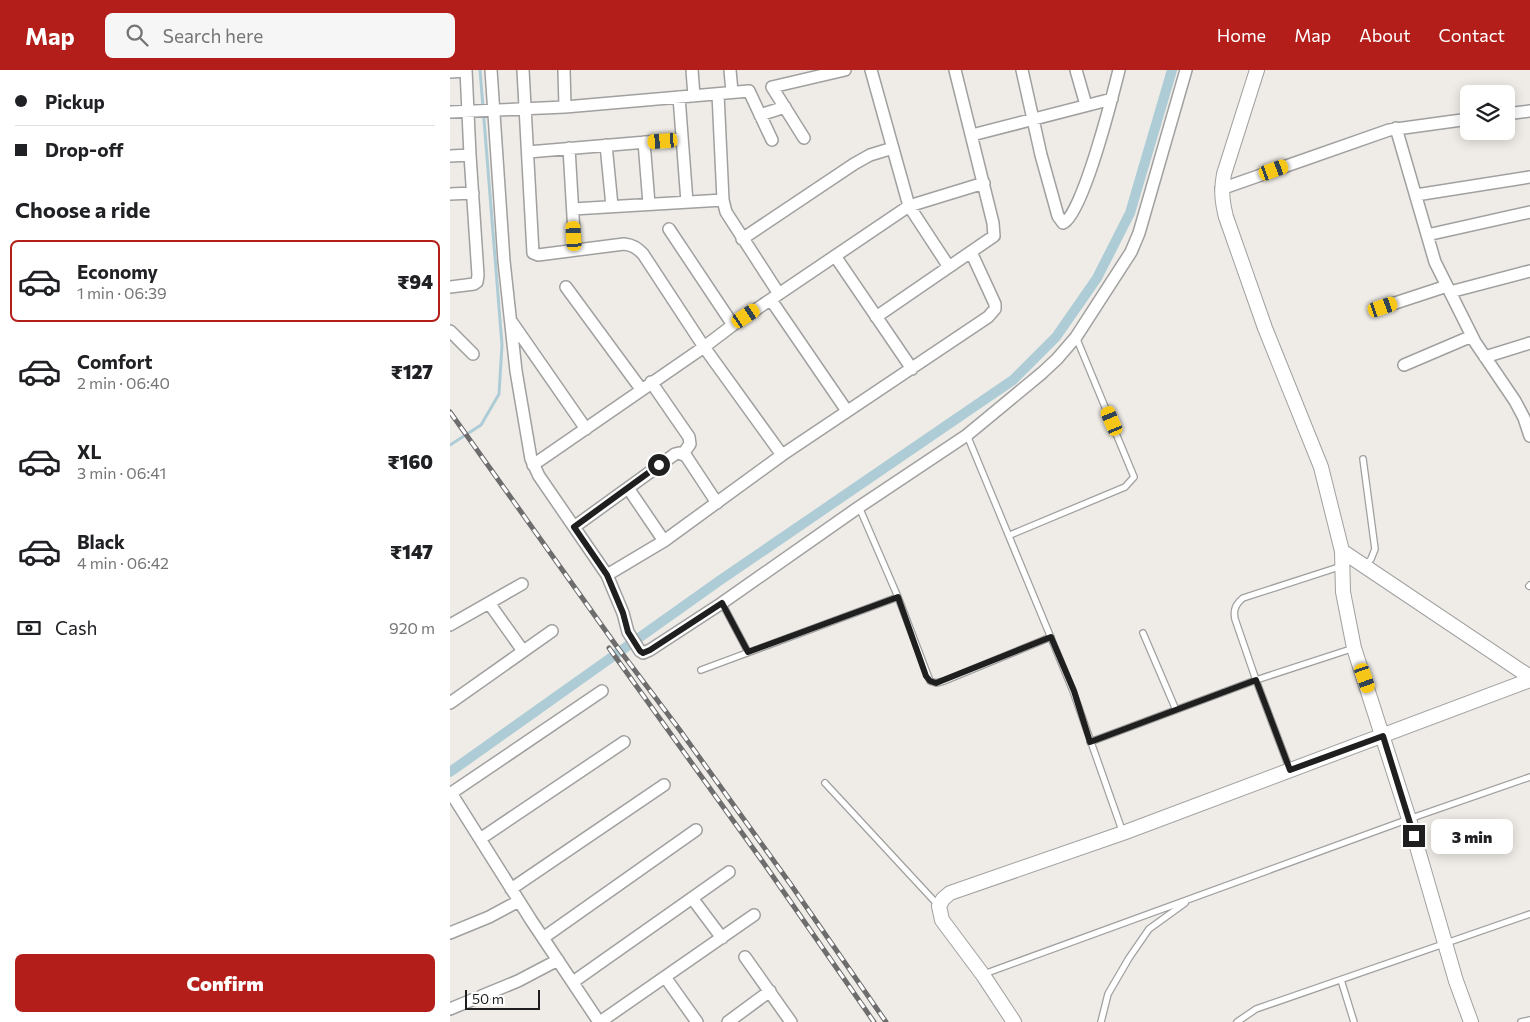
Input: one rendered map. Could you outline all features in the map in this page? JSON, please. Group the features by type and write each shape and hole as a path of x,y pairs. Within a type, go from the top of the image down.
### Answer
{"street":[{"path":"492,70 492,111 504,261 518,381 531,459 539,476 607,575 623,613 628,632 643,653 722,603 966,435 1057,359 1076,337 1130,252 1139,233 1186,70"},
{"path":"523,70 533,253 538,255 624,244 638,248 704,347 782,456"},
{"path":"564,70 565,108"},
{"path":"692,70 694,96"},
{"path":"730,70 732,92"},
{"path":"804,138 772,87 845,70"},
{"path":"871,70 910,206 949,267"},
{"path":"876,317 994,236 995,230 984,183 955,70"},
{"path":"1022,70 1058,216 1063,223 1073,213 1081,196 1099,144 1119,70"},
{"path":"1076,70 1086,105"},
{"path":"1257,70 1224,174 1221,189 1222,201 1262,319 1321,467 1342,550 1343,592 1354,648 1471,1022"},
{"path":"450,72 466,71 472,111 470,155 478,279 477,282 470,286 450,287"},
{"path":"450,112 565,108 749,91 772,140"},
{"path":"718,94 723,200 729,220 742,238 775,297 847,411"},
{"path":"679,97 687,202"},
{"path":"972,135 1112,99"},
{"path":"760,115 785,107"},
{"path":"1515,112 1530,110"},
{"path":"1221,189 1396,128 1460,120"},
{"path":"1396,128 1435,262 1484,357 1527,417 1530,436"},
{"path":"528,152 682,139"},
{"path":"644,142 649,204"},
{"path":"606,145 612,206"},
{"path":"569,148 575,250"},
{"path":"742,238 854,164 870,155 892,148"},
{"path":"450,156 470,155"},
{"path":"1416,195 1530,177"},
{"path":"533,465 733,325 910,206 984,183"},
{"path":"450,194 473,193"},
{"path":"572,209 723,200"},
{"path":"1427,235 1530,212"},
{"path":"669,229 733,325"},
{"path":"607,575 664,540 847,411 988,317 995,308 995,304 971,252"},
{"path":"835,256 912,369"},
{"path":"1383,307 1448,289 1530,271"},
{"path":"566,287 641,389"},
{"path":"510,320 586,429"},
{"path":"450,331 474,354"},
{"path":"1404,365 1472,336"},
{"path":"1484,357 1530,343"},
{"path":"651,382 689,437 690,444 683,454"},
{"path":"574,527 679,453 686,456 717,503"},
{"path":"628,488 664,540"},
{"path":"1342,550 1530,679"},
{"path":"450,625 522,584"},
{"path":"489,603 523,651"},
{"path":"450,703 552,631"},
{"path":"1014,1022 983,975 942,920 939,906 950,893 1123,833 1530,679"},
{"path":"602,691 450,793 543,938 600,1022 754,915"},
{"path":"480,839 624,742"},
{"path":"512,889 664,785"},
{"path":"543,938 696,830"},
{"path":"573,982 729,872"},
{"path":"692,898 722,938"},
{"path":"450,933 489,917 519,901"},
{"path":"745,957 791,1022"},
{"path":"450,1009 518,981 558,960"},
{"path":"665,977 697,1022"},
{"path":"728,1022 770,991"}],"lane":[{"path":"1010,535 1125,487 1134,477 1076,337"},
{"path":"966,435 1010,535 1074,691 1090,742 1123,833"},
{"path":"1363,459 1376,548 1375,553 1365,566"},
{"path":"859,507 898,597 926,676 930,681 936,683 1051,637"},
{"path":"1290,770 1256,680 1234,610 1237,603 1243,598 1342,566"},
{"path":"700,670 898,597"},
{"path":"722,603 748,652"},
{"path":"1143,633 1176,710"},
{"path":"1090,742 1256,680 1354,648"},
{"path":"983,975 1409,819 1530,777"},
{"path":"825,783 939,906"},
{"path":"1101,1022 1108,994 1128,958 1150,929 1191,899"},
{"path":"1237,1022 1256,1010 1530,914"},
{"path":"1341,980 1354,1022"},
{"path":"1521,1022 1530,1020"}],"waterway":[{"path":"450,445 481,425 499,394 502,345 480,70"},
{"path":"450,772 719,581 1013,380 1056,337 1097,278 1130,213 1172,70"}],"railway":[{"path":"450,412 615,644 789,882 886,1022"},
{"path":"609,648 765,865 874,1022"}],"route":[{"path":"659,465 574,527 607,575 623,613 628,632 643,653 722,603 748,652 898,597 926,676 930,681 936,683 1051,637 1074,691 1090,742 1256,680 1290,770 1383,736 1414,836"}]}
